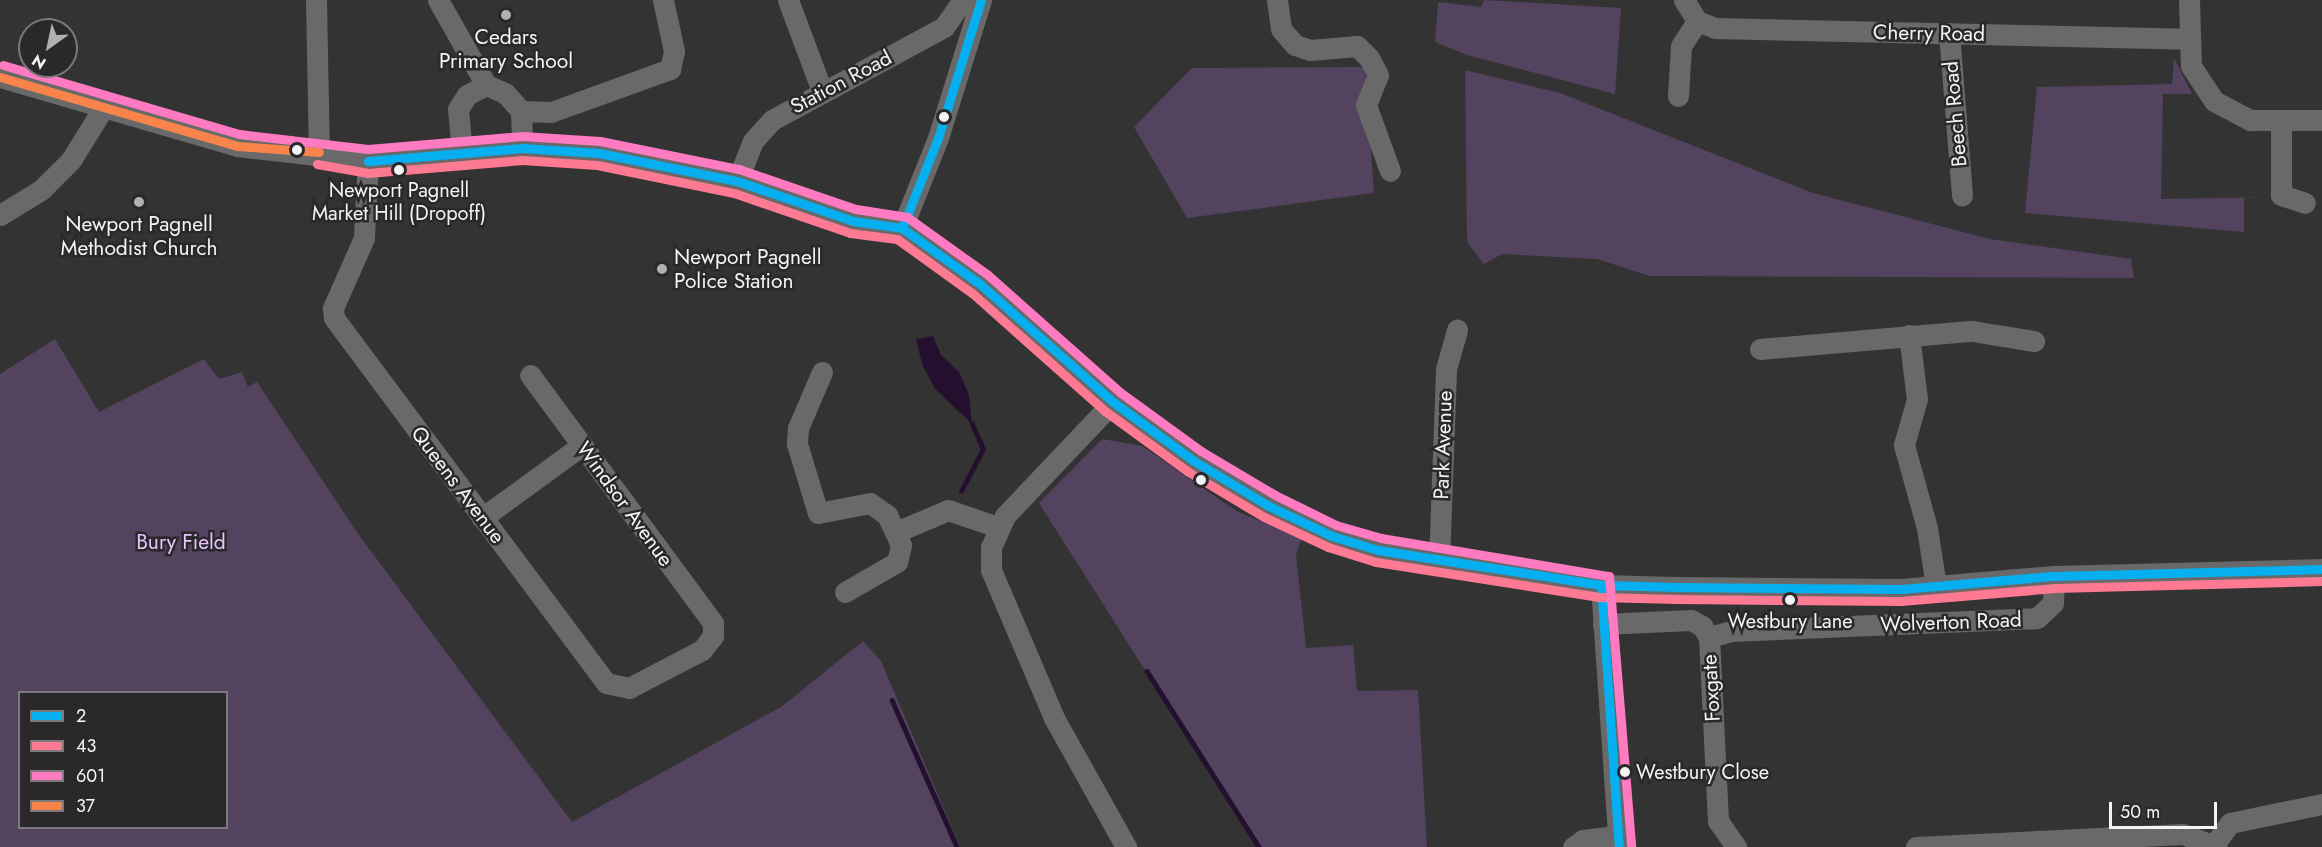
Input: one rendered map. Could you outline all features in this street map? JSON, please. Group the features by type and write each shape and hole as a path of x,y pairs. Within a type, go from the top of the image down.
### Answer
{"street":[{"path":"316,0 319,152"},
{"path":"438,0 486,85 505,93 521,111 522,148"},
{"path":"521,111 551,112 670,69 674,51 663,0"},
{"path":"788,0 822,91"},
{"name":"Station Road","path":"737,181 753,141 772,120 944,27 963,0"},
{"path":"0,77 102,110 237,146 319,152 368,160 522,148 599,153 737,181 852,221 902,228 942,127 981,0"},
{"path":"1277,0 1281,29 1296,45 1310,50 1357,46 1369,58 1378,75 1366,105 1390,171"},
{"path":"1678,96 1681,46 1697,21 1684,0"},
{"path":"2188,0 2187,39 2191,66 2214,101 2250,120 2322,120"},
{"name":"Cherry Road","path":"1697,21 1715,28 2187,39"},
{"name":"Beech Road","path":"1949,33 1962,195"},
{"path":"462,153 458,109 467,94 486,85"},
{"path":"0,215 40,190 71,160 102,110"},
{"path":"2280,120 2281,195 2305,203"},
{"name":"Queens Avenue","path":"368,160 364,238 333,308 334,318 606,683 629,688 702,650 713,636"},
{"name":"Wolverton Road","path":"902,228 980,284 1113,402 1194,461 1269,506 1332,536 1439,562 1601,585 1936,586 2055,576 2322,569"},
{"name":"Park Avenue","path":"1439,562 1446,369 1457,330"},
{"path":"1760,350 1972,331 2034,341"},
{"path":"1909,335 1917,399 1904,445 1927,528 1936,586"},
{"path":"822,372 798,428 796,444 818,513 870,503 887,515 901,545 897,562 845,592"},
{"name":"Windsor Avenue","path":"530,375 713,623 713,636"},
{"path":"1113,402 998,526 992,570 1023,653 1126,847"},
{"path":"482,518 582,445"},
{"path":"896,532 948,510 998,526"},
{"name":"Wolverton Road","path":"1709,637 1731,631 2037,618 2053,603 2055,576"},
{"path":"1573,847 1583,840 1618,841 1601,585"},
{"name":"Foxgate","path":"1603,624 1691,620 1702,626 1709,637 1718,821 1736,847"},
{"path":"1916,847 2183,834 2216,846 2230,823 2322,804"}],"green space":[{"path":"1484,0 1621,8 1615,94 1467,55 1435,42 1438,2 1481,7"},
{"path":"2174,58 2192,94 2163,94 2161,199 2275,197 2244,198 2244,232 2025,213 2037,87 2172,84"},
{"path":"1365,67 1374,193 1187,218 1134,127 1192,68"},
{"path":"1465,70 1560,93 1813,193 1990,239 2131,259 2134,278 1650,276 1597,259 1502,254 1484,264 1467,242"},
{"name":"Bury Field","path":"55,339 99,412 204,359 219,379 242,372 248,387 257,382 356,531 572,822 781,707 863,641 881,661 960,847 0,847 0,374"},
{"path":"1102,439 1142,446 1238,512 1302,538 1296,554 1306,648 1353,645 1357,691 1418,690 1427,847 1257,847 1039,503"}],"shaded area":[{"path":"933,336 941,355 959,372 969,395 972,424 935,389 922,364 916,339"}],"waterway":[{"path":"961,491 983,449 972,424"},
{"path":"1147,671 1259,847"},
{"path":"892,700 957,847"}],"transit line":[{"name":"2","path":"902,228 938,138 981,0"},
{"name":"601","path":"3,65 239,134 368,149 522,136 600,141 739,169 856,209 907,217 988,275 1121,393 1201,451 1275,495 1336,525 1381,538 1609,576 1631,846"},
{"name":"37","path":"0,77 237,146 319,152"},
{"name":"2","path":"368,161 522,148 599,153 737,181 853,221 902,228 980,284 1113,402 1194,461 1269,506 1332,536 1378,550 1601,585 1677,587 1901,589 2054,576 2322,569"},
{"name":"43","path":"317,164 368,173 522,160 597,165 734,193 850,233 897,239 972,293 1105,411 1187,471 1264,517 1328,547 1376,562 1599,597 1677,599 1901,601 2055,588 2322,581"},
{"name":"2","path":"1601,585 1619,847"}],"place":[{"name":"Cedars Primary School","path":"506,15"},
{"name":"Newport Pagnell Market Hill (Dropoff)","path":"399,170"},
{"name":"Newport Pagnell Methodist Church","path":"139,202"},
{"name":"Newport Pagnell Police Station","path":"662,269"},
{"name":"Westbury Lane","path":"1790,600"},
{"name":"Westbury Close","path":"1625,772"}]}
